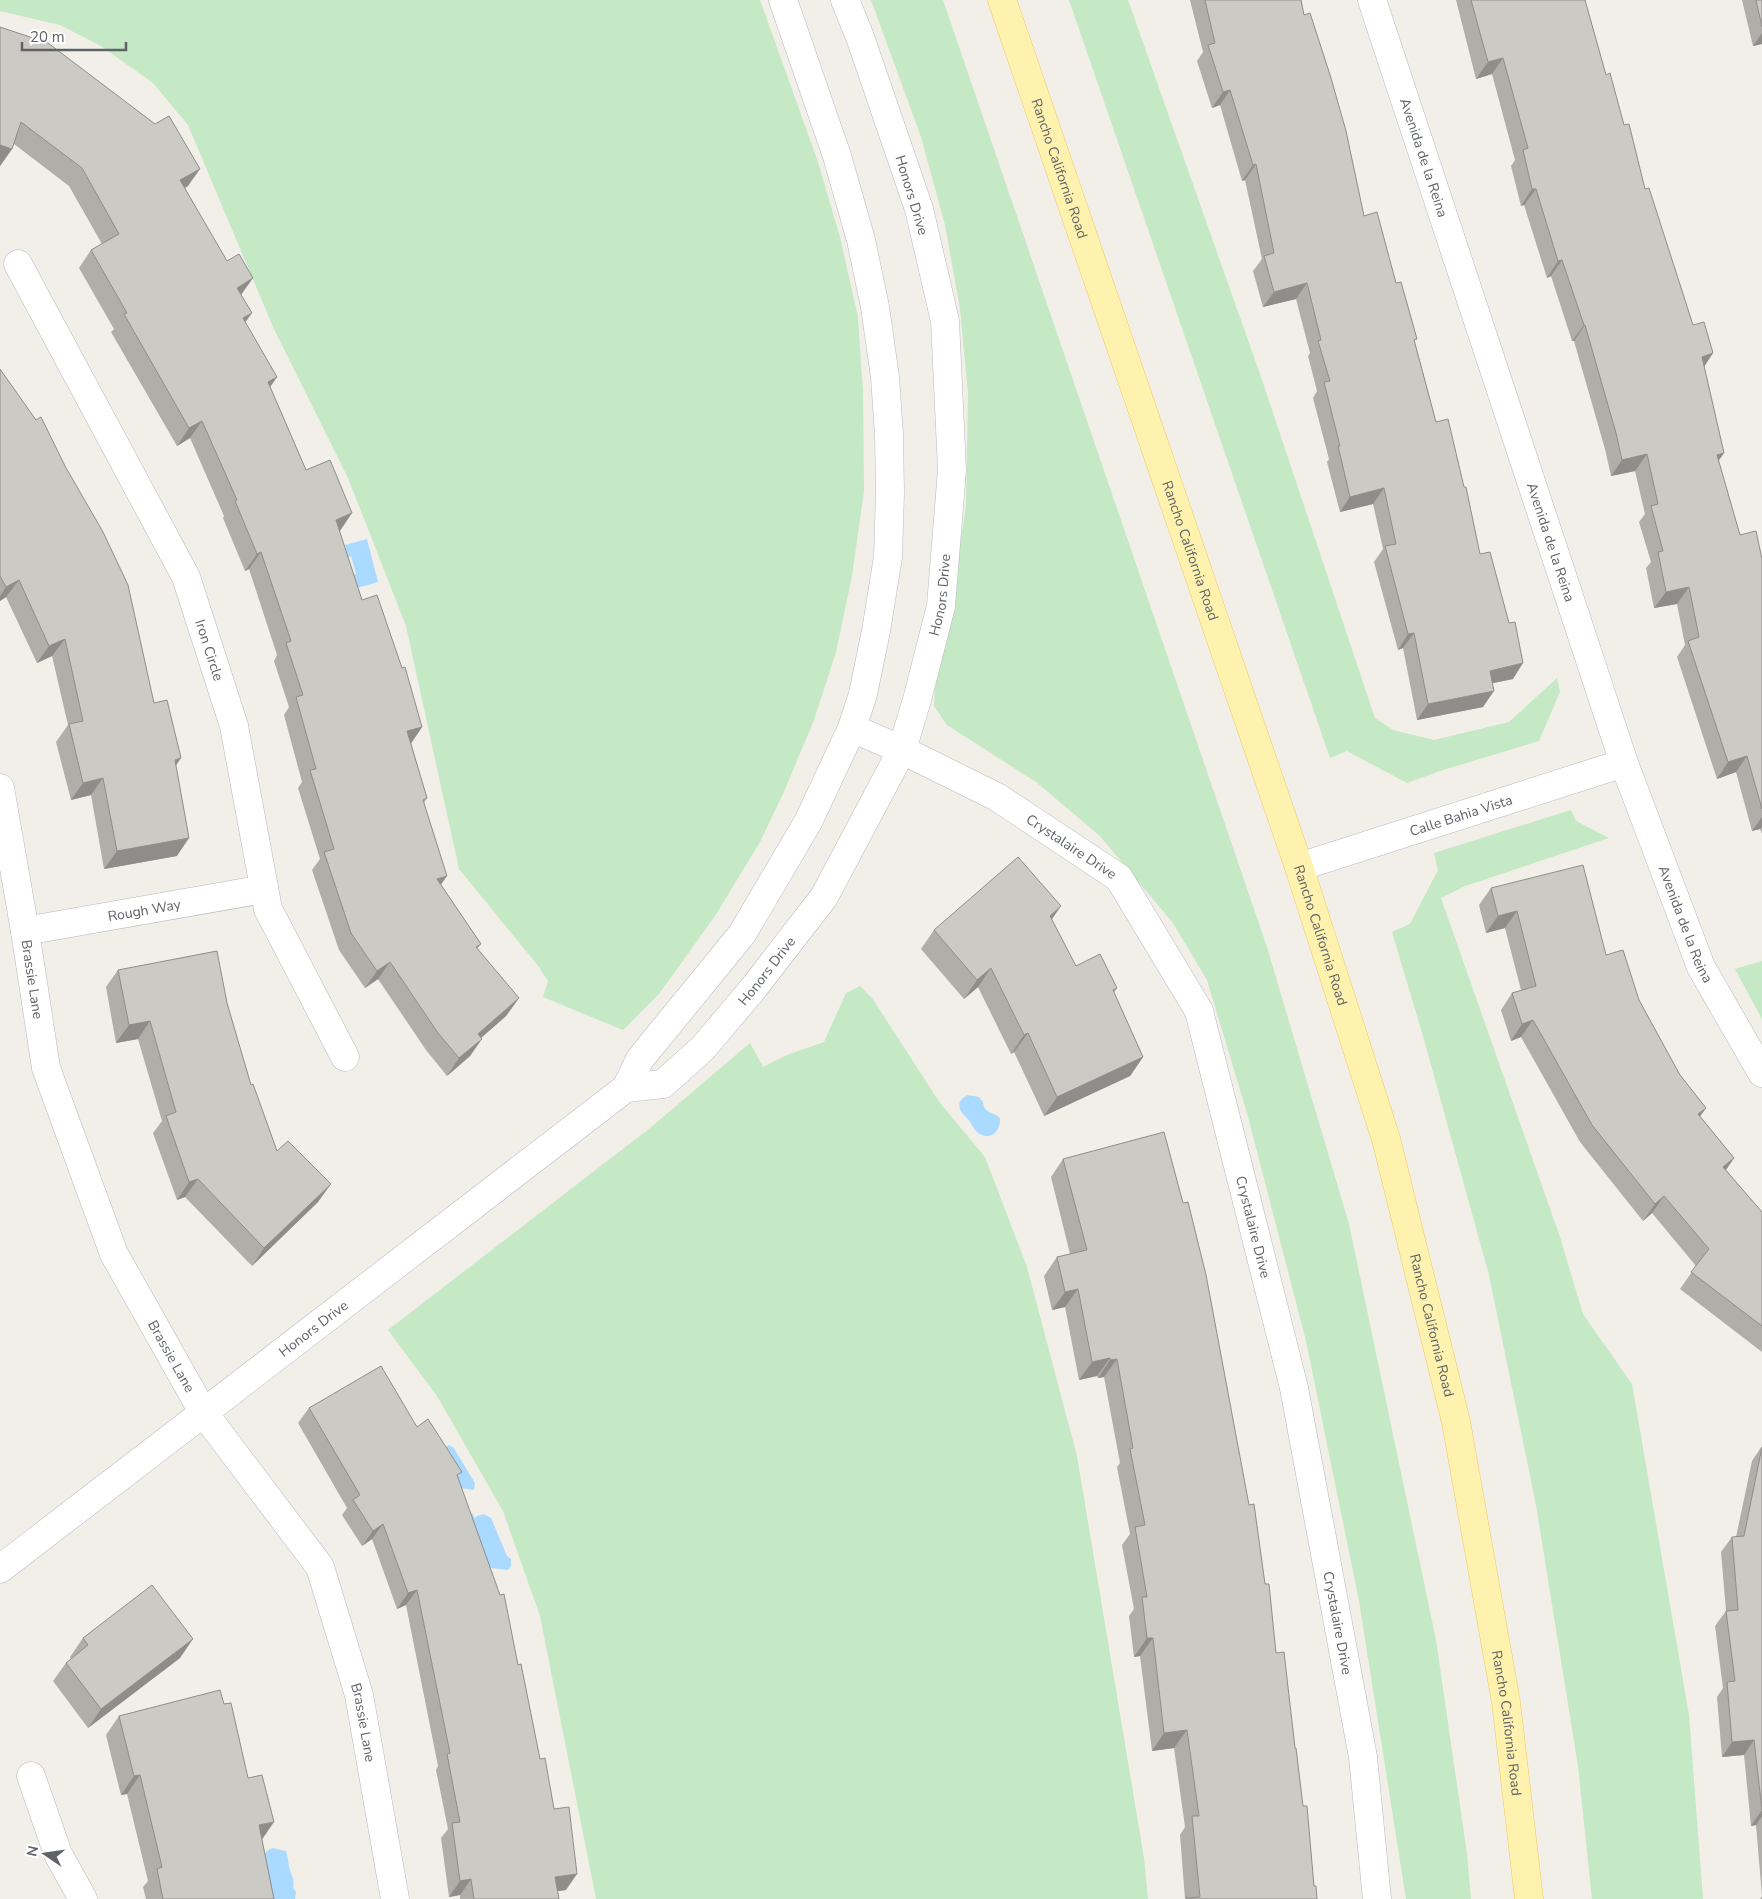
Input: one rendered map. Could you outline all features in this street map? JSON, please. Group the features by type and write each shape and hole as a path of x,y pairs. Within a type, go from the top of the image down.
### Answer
{"main road":[{"name":"Rancho California Road","path":"1002,0 1299,867 1386,1139 1456,1422 1506,1702 1530,1899"}],"street":[{"name":"Honors Drive","path":"0,1569 626,1088 640,1059 742,934 808,822 852,728 863,694 888,557 890,493 885,377 861,240 837,156 783,0"},
{"name":"Honors Drive","path":"626,1088 663,1084 703,1048 752,990 824,897 902,750 941,606 952,470 945,321 919,209 860,37 845,0"},
{"name":"Avenida de la Reina","path":"1372,0 1624,763 1701,967 1762,1073"},
{"name":"Iron Circle","path":"18,264 186,577 234,726 268,910 344,1057"},
{"name":"Crystalaire Drive","path":"852,728 997,796 1119,878 1199,1010 1294,1388 1363,1757 1377,1899"},
{"name":"Calle Bahia Vista","path":"1299,867 1624,763"},
{"name":"Brassie Lane","path":"0,788 46,1068 114,1254 204,1412 320,1567 359,1695 395,1899"},
{"name":"Rough Way","path":"25,931 264,889"},
{"path":"31,1776 58,1854 83,1899"}],"green space":[{"path":"0,0 760,0 818,162 840,237 858,317 863,392 864,491 852,576 836,652 814,720 783,794 760,842 715,916 659,994 623,1030 543,997 548,981 539,967 459,869 406,626 348,478 273,327 188,125 153,83 101,46 60,25 0,11"},
{"path":"871,0 943,0 1267,947 1349,1224 1436,1640 1467,1854 1471,1899 1406,1899 1359,1601 1306,1341 1247,1113 1207,980 1173,923 1100,836 1036,782 947,725 934,706 935,689 950,617 966,505 968,394 960,309 945,225 921,137"},
{"path":"1069,0 1128,0 1261,377 1375,718 1393,730 1434,740 1509,722 1557,678 1560,692 1539,741 1407,783 1347,751 1330,758"},
{"path":"1571,810 1576,821 1609,838 1465,886 1441,898 1560,1237 1583,1314 1632,1384 1689,1715 1703,1899 1592,1899 1578,1766 1536,1505 1489,1275 1423,1036 1392,932 1410,924 1438,870 1434,853"},
{"path":"1762,961 1762,1019 1735,969"},
{"path":"860,986 872,998 940,1103 985,1157 1027,1267 1077,1456 1144,1858 1148,1899 596,1899 540,1616 503,1511 437,1396 388,1330 650,1128 750,1043 763,1067 787,1055 824,1042 846,993"}],"water":[{"path":"367,539 378,582 356,587 350,576 356,574 351,556 348,557 345,545"},
{"path":"968,1095 979,1097 985,1109 1000,1118 999,1128 990,1136 981,1135 977,1132 960,1108 961,1099"},
{"path":"448,1445 453,1447 475,1483 474,1490 461,1488 445,1448"},
{"path":"466,1512 472,1513 475,1518 484,1514 491,1518 507,1556 511,1559 511,1566 508,1570 491,1568 484,1564"},
{"path":"272,1848 286,1851 293,1888 296,1892 295,1899 269,1899 263,1856"}],"building":[{"path":"1205,0 1301,0 1304,15 1310,13 1346,131 1364,216 1377,212 1396,283 1401,282 1417,339 1414,340 1436,422 1448,419 1464,487 1466,487 1480,554 1490,552 1509,623 1515,622 1523,663 1490,671 1494,691 1428,704 1414,633 1408,634 1385,546 1396,544 1384,488 1350,497 1324,382 1330,381 1318,341 1321,340 1307,283 1274,292 1264,256 1274,253 1256,164 1253,165 1230,90 1223,92 1208,45 1215,43"},
{"path":"1471,0 1585,0 1606,75 1610,73 1624,125 1629,124 1645,189 1649,188 1693,325 1704,322 1713,353 1702,357 1724,453 1717,455 1740,535 1756,531 1762,559 1762,809 1747,756 1728,762 1688,641 1699,637 1689,587 1666,592 1658,552 1663,551 1651,506 1658,504 1647,454 1622,460 1585,325 1562,260 1558,261 1536,189 1532,189 1523,150 1528,148 1503,58 1488,62"},
{"path":"1756,0 1762,0 1762,27"},
{"path":"0,27 48,43 155,124 169,116 200,169 180,180 227,261 239,254 253,278 237,288 252,313 243,318 277,377 268,382 306,470 330,460 352,513 336,520 362,600 377,595 402,668 405,667 422,727 407,731 427,798 423,800 447,876 437,879 481,944 476,947 519,998 478,1034 482,1039 459,1058 438,1033 390,962 377,971 351,933 324,852 334,849 310,770 316,769 296,697 303,695 286,643 291,641 261,552 257,554 235,501 237,500 202,421 189,428 124,314 127,313 91,250 119,234 82,168 21,122 12,149 0,145"},
{"path":"0,369 36,420 41,417 65,466 103,532 128,585 154,703 167,700 181,758 175,760 189,838 117,851 103,778 83,783 69,724 83,721 65,639 49,646 19,580 6,587 0,576"},
{"path":"1018,857 1061,906 1050,916 1076,966 1100,954 1117,988 1113,990 1143,1057 1057,1097 1028,1033 1024,1035 991,968 977,980 934,930"},
{"path":"1583,865 1606,955 1623,950 1639,1000 1680,1075 1706,1108 1698,1114 1734,1158 1723,1167 1762,1212 1762,1326 1691,1272 1709,1249 1664,1196 1655,1204 1592,1125 1533,1020 1522,1024 1512,993 1536,986 1517,911 1498,916 1491,888"},
{"path":"217,951 227,1003 251,1085 253,1084 277,1151 288,1141 331,1184 264,1248 198,1179 189,1182 166,1116 176,1112 150,1021 129,1025 118,970"},
{"path":"1164,1132 1183,1203 1188,1202 1206,1275 1249,1505 1254,1504 1265,1584 1269,1584 1276,1653 1284,1652 1303,1806 1307,1806 1314,1886 1316,1886 1317,1899 1186,1898 1200,1897 1192,1816 1199,1816 1187,1730 1164,1733 1153,1638 1147,1638 1142,1597 1147,1597 1135,1527 1145,1525 1130,1449 1133,1448 1117,1359 1110,1360 1110,1358 1092,1362 1078,1289 1065,1292 1057,1257 1087,1250 1063,1159"},
{"path":"381,1366 417,1427 428,1419 462,1472 457,1475 500,1595 504,1594 518,1665 521,1664 540,1759 545,1758 554,1809 569,1807 577,1874 555,1877 559,1899 474,1899 471,1879 460,1881 452,1823 460,1822 447,1754 450,1753 417,1590 408,1593 383,1524 373,1531 353,1500 360,1495 309,1408"},
{"path":"1762,1447 1762,1810 1754,1740 1732,1742 1727,1682 1735,1681 1726,1611 1738,1610 1732,1537 1744,1536"},
{"path":"152,1585 193,1639 101,1709 66,1663 88,1645 83,1638"},
{"path":"220,1690 224,1704 231,1703 248,1778 262,1775 274,1822 259,1825 274,1899 163,1899 157,1869 162,1867 140,1775 134,1776 119,1716"}]}
